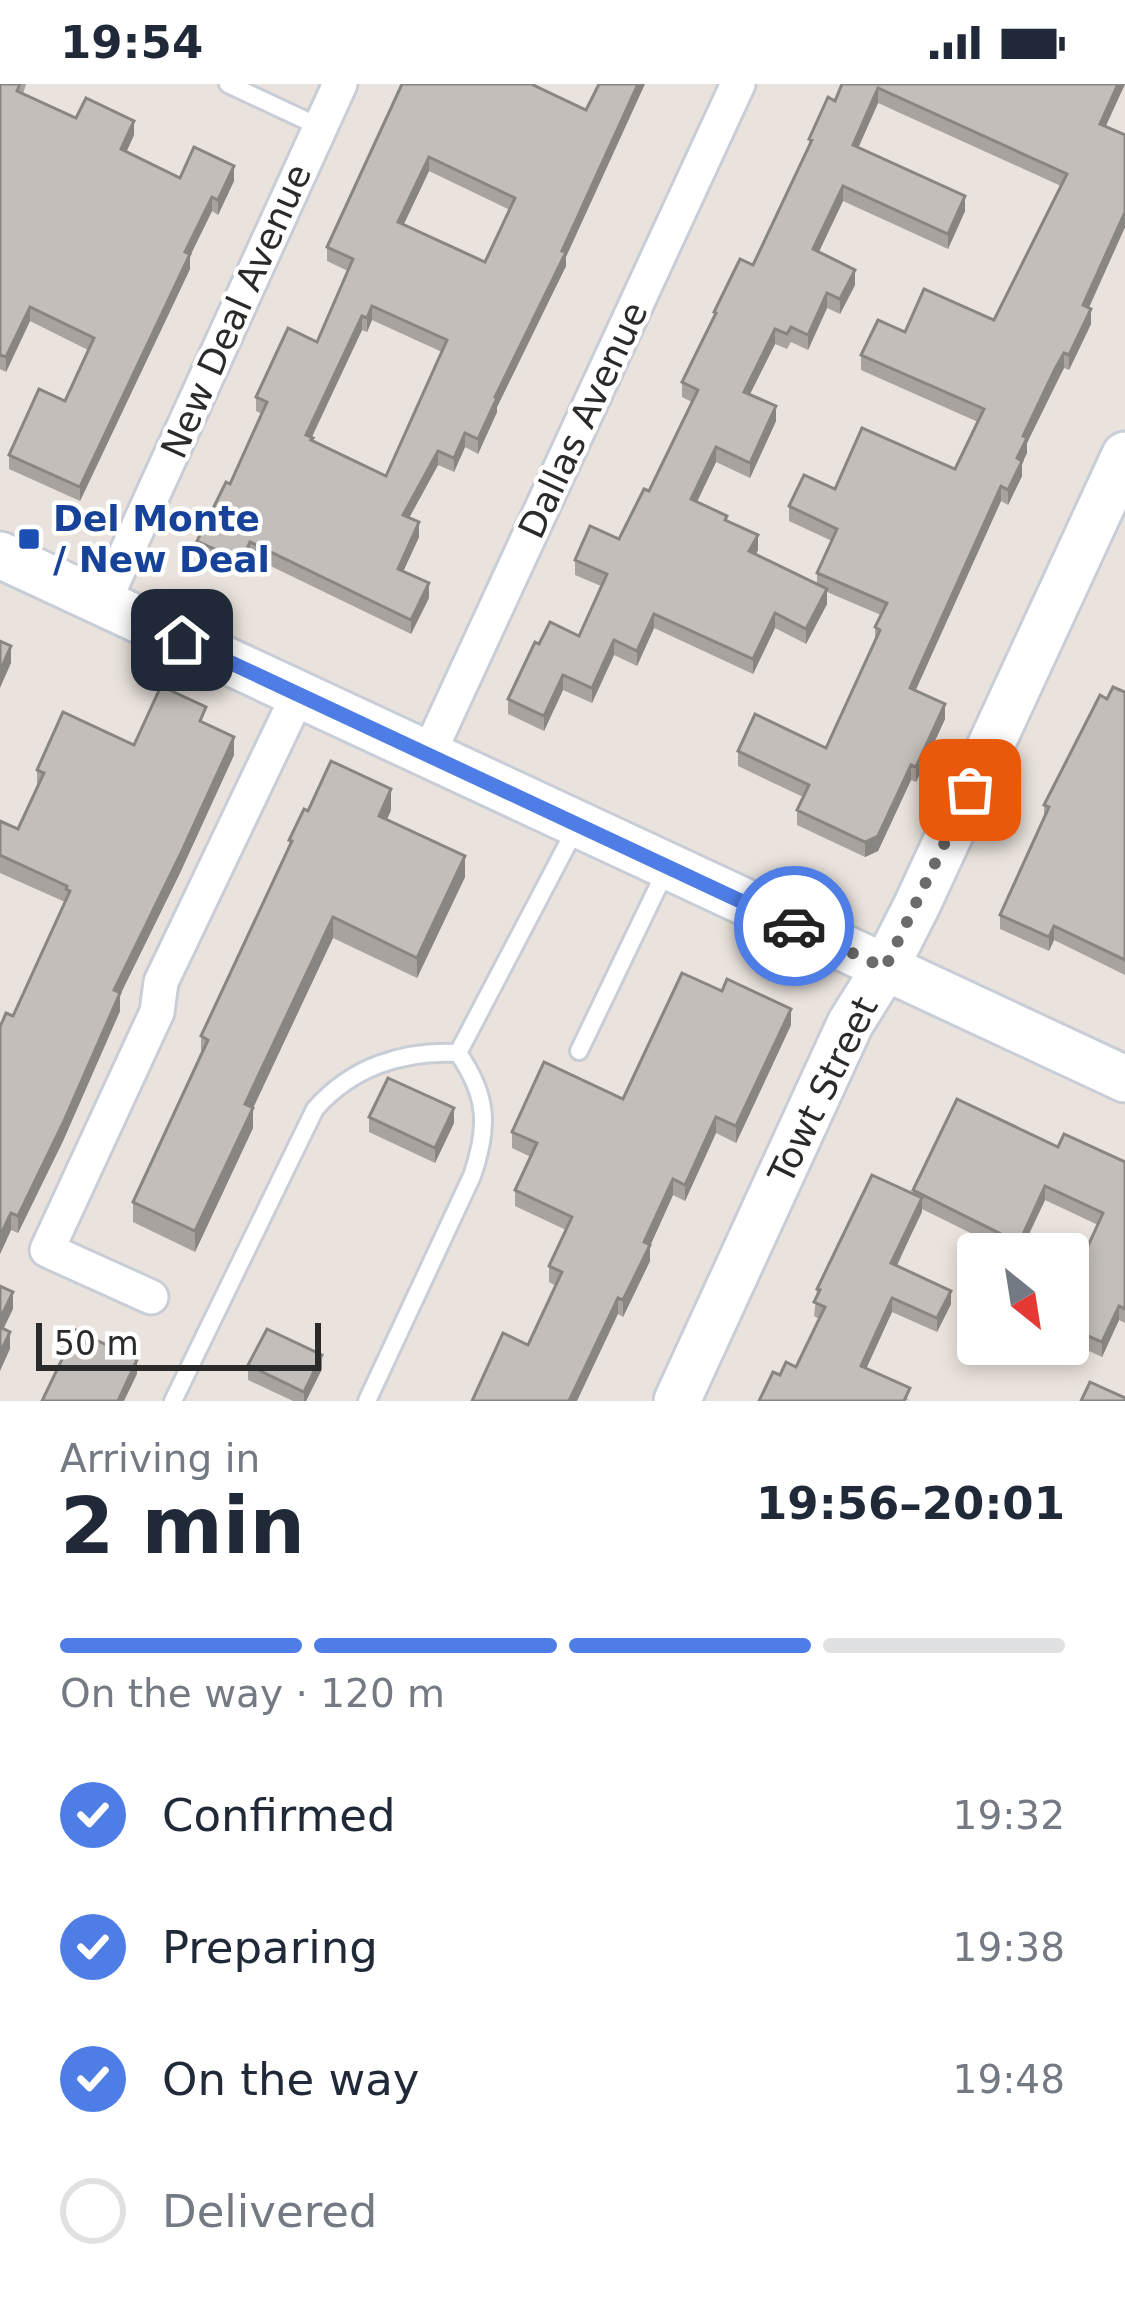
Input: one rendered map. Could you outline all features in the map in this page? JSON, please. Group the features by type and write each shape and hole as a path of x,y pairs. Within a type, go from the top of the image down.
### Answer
{"street":[{"name":"New Deal Avenue","path":"104,604 340,84"},
{"name":"Dallas Avenue","path":"428,755 738,84"},
{"name":"Towt Street","path":"677,1401 850,1024 885,968 926,886 1125,454"},
{"path":"0,555 1125,1079"},
{"path":"151,1297 47,1250 157,1012 161,982 299,693"}],"lane":[{"path":"228,84 320,127"},
{"path":"458,1053 577,826"},
{"path":"580,1051 667,866"},
{"path":"173,1401 315,1109 341,1082 363,1070 410,1055 458,1053"},
{"path":"367,1401 480,1153 482,1098 458,1053"}],"building":[{"path":"0,84 20,84 17,91 76,118 86,98 134,121 121,149 180,178 194,147 234,166 218,200 212,197 185,252 190,254 80,487 9,455 39,389 65,401 94,338 30,307 6,357 0,355"},
{"path":"402,84 531,84 586,110 599,84 638,84 478,439 465,433 454,458 438,451 403,515 419,522 398,569 429,583 411,620 250,542 241,561 197,541 226,482 230,484 267,402 256,397 288,328 317,342 353,259 327,247","holes":["429,157 515,198 485,262 398,222","372,306 447,340 386,476 306,435 362,316 367,318"]},
{"path":"842,84 1118,84 1100,124 1125,135 1125,212 1083,305 1091,309 1023,436 1027,438 1017,458 1022,461 1008,490 1001,486 910,688 945,704 878,836 865,842 797,810 809,785 738,751 755,714 826,748 880,630 875,627 887,603 817,573 837,529 789,506 804,475 835,489 862,428 955,469 984,409 861,355 878,320 905,332 924,289 994,320 1067,174 878,88 853,145 965,196 948,234 843,186 813,249 855,270 840,299 827,293 808,335 791,327 787,334 775,329 744,392 776,406 750,463 716,447 691,499 758,535 749,551 827,589 806,629 775,613 753,659 654,614 637,651 614,640 592,688 563,675 544,716 508,699 550,622 579,636 607,574 575,560 590,526 619,539 644,489 649,491 698,390 682,382 714,312 740,259 753,265 828,97 835,101"},
{"path":"0,641 11,646 0,671"},
{"path":"161,686 206,707 200,721 234,737 114,990 120,993 63,1123 18,1216 11,1213 0,1236 0,1027 6,1013 13,1016 70,891 0,855 0,821 18,829 44,773 37,770 63,712 134,745"},
{"path":"1113,687 1125,692 1125,960 1054,926 1049,937 1000,915 1049,807 1044,805 1100,695 1107,699"},
{"path":"331,761 391,789 379,816 465,856 417,958 333,917 245,1104 253,1108 195,1231 133,1202 208,1040 201,1036 289,840"},
{"path":"682,973 722,991 727,979 791,1009 736,1126 716,1117 685,1185 673,1179 644,1242 650,1245 623,1300 618,1298 569,1401 472,1401 503,1333 528,1345 562,1272 549,1266 572,1217 515,1190 537,1143 512,1132 544,1062 623,1099"},
{"path":"388,1078 454,1108 435,1148 369,1117"},
{"path":"957,1099 1058,1147 1064,1134 1125,1162 1125,1309 1119,1306 1102,1342 1089,1336 1089,1244 1103,1213 1045,1186 1024,1233 999,1233 913,1190"},
{"path":"872,1175 922,1198 891,1263 951,1291 937,1318 892,1298 861,1366 910,1388 904,1401 759,1401 773,1372 780,1375 786,1362 796,1367 825,1307 814,1302 817,1289"},
{"path":"0,1286 13,1292 0,1319"},
{"path":"0,1327 10,1332 0,1353"},
{"path":"267,1329 322,1355 304,1392 248,1365"},
{"path":"76,1330 137,1360 118,1401 42,1401"},
{"path":"1090,1382 1125,1398 1125,1401 1081,1401"}],"way so far":[{"path":"794,926 885,968 970,790"}],"place":[{"name":"Del Monte / New Deal","path":"29,539"}],"route":[{"path":"182,640 794,926"}]}
